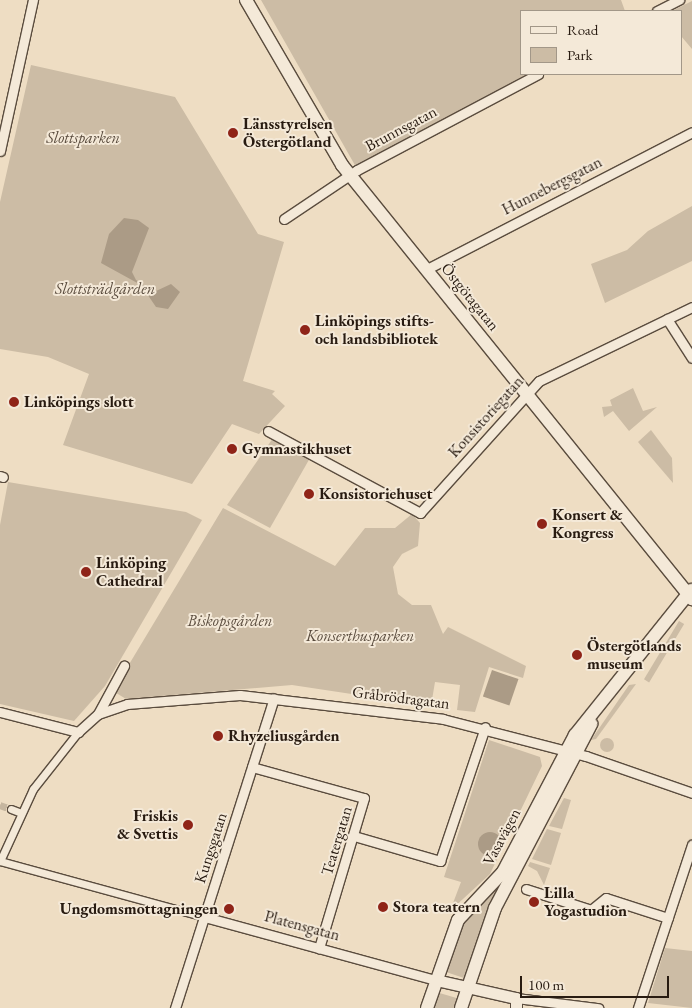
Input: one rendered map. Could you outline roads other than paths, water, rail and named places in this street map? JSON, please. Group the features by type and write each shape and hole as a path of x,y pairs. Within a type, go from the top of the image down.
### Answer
{"main road":[{"name":"Östgötagatan","path":"246,0 350,175 690,595"},
{"name":"Vasavägen","path":"427,1008 458,920 503,872 570,753 599,709 690,595"},
{"name":"Vasavägen","path":"461,1008 495,908 570,753"}],"street":[{"path":"0,151 33,0"},
{"path":"659,10 679,0"},
{"name":"Brunnsgatan","path":"284,219 350,175 536,75"},
{"name":"Hunnebergsgatan","path":"427,269 692,132"},
{"name":"Konsistoriegatan","path":"268,431 396,502 420,513 527,393 547,376 692,307"},
{"path":"667,319 692,358"},
{"path":"0,861 19,812 78,732 98,714 124,666"},
{"name":"Gråbrödragatan","path":"98,714 126,704 240,695 274,698 485,727 692,792"},
{"name":"Kungsgatan","path":"175,1008 274,698"},
{"path":"0,712 78,732"},
{"path":"354,836 437,862 443,857 485,727"},
{"name":"Teatergatan","path":"252,767 362,795 365,802 319,948"},
{"path":"11,809 19,812"},
{"path":"638,1008 692,845"},
{"name":"Platensgatan","path":"0,861 516,1003 598,1008"},
{"path":"526,889 591,910 606,898 668,918"}],"tunnel":[{"path":"0,805 11,809"}],"place":[{"name":"Länsstyrelsen Östergötland","path":"233,133"},
{"name":"Linköpings stifts- och landsbibliotek","path":"305,330"},
{"name":"Linköpings slott","path":"14,402"},
{"name":"Gymnastikhuset","path":"232,449"},
{"name":"Konsistoriehuset","path":"309,494"},
{"name":"Konsert & Kongress","path":"542,524"},
{"name":"Linköping Cathedral","path":"86,572"},
{"name":"Östergötlands museum","path":"577,655"},
{"name":"Rhyzeliusgården","path":"218,736"},
{"name":"Friskis & Svettis","path":"188,825"},
{"name":"Lilla Yogastudion","path":"534,902"},
{"name":"Stora teatern","path":"383,907"},
{"name":"Ungdomsmottagningen","path":"229,909"}],"park label":[{"name":"Slottsparken","path":"83,138"},
{"name":"Slottsträdgården","path":"105,289"},
{"name":"Biskopsgården","path":"230,621"},
{"name":"Konserthusparken","path":"360,636"}]}
